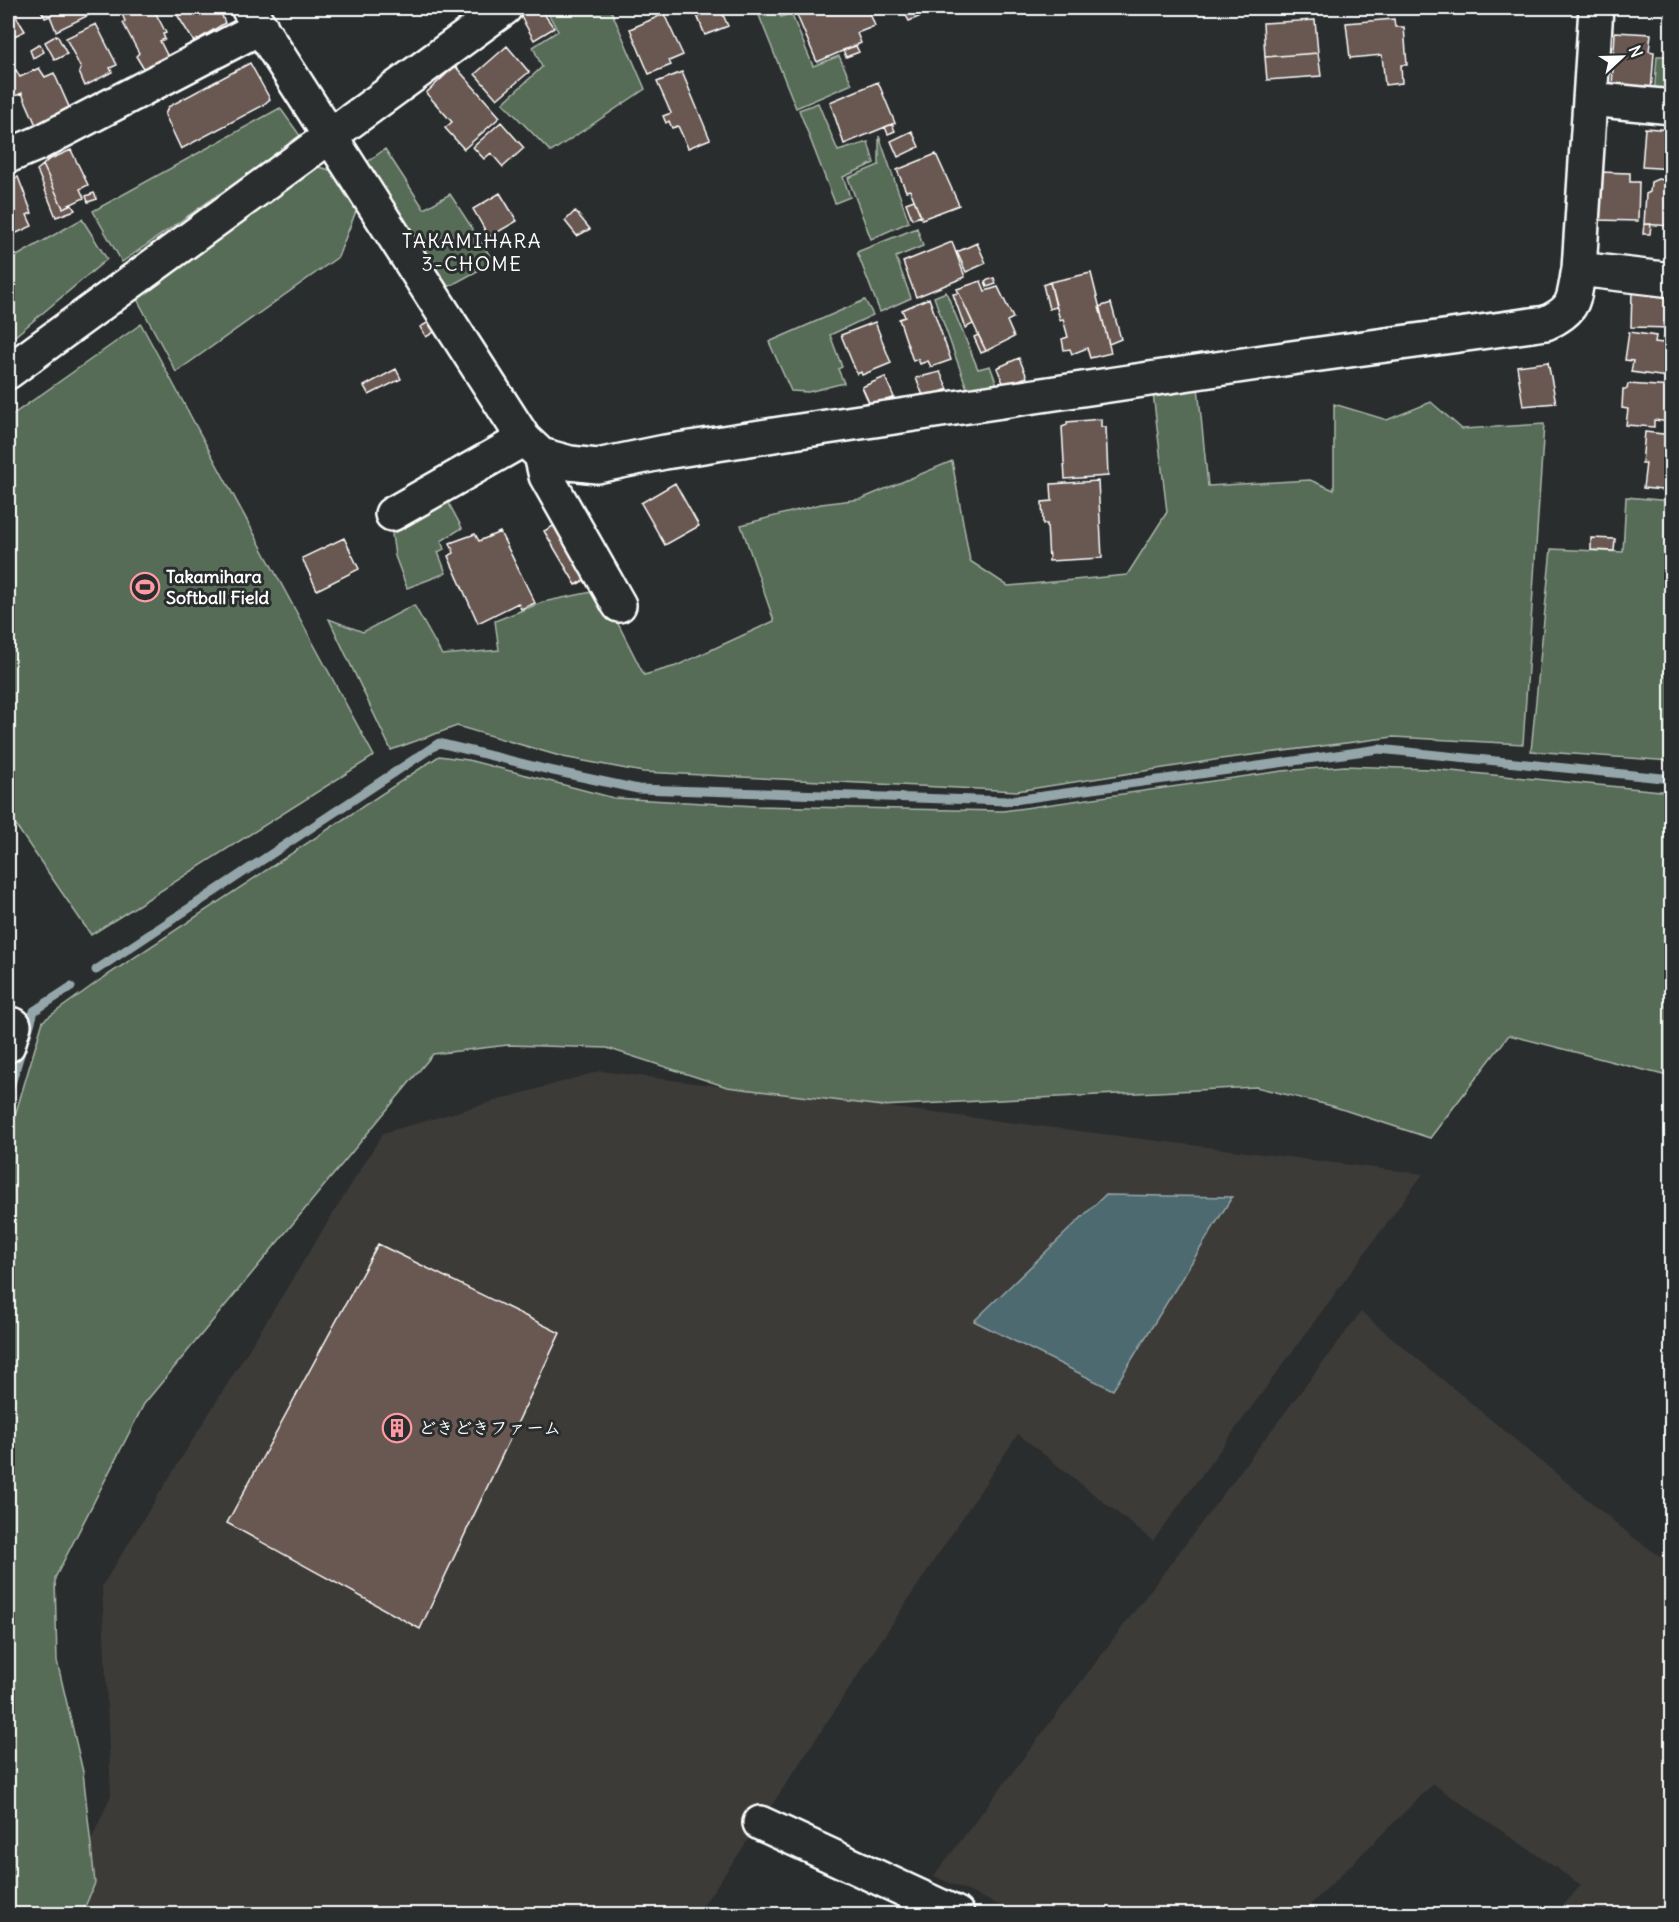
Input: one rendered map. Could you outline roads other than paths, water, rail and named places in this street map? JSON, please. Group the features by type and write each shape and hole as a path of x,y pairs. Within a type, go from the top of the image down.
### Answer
{"street":[{"path":"8,372 505,8"},
{"path":"392,514 532,447 570,463 597,466 665,452 793,432 1546,322 1569,310 1579,269 1596,8"},
{"path":"10,149 39,143 255,17 532,447 619,605"},
{"path":"1590,99 1671,106"},
{"path":"1579,269 1671,280"},
{"path":"760,1823 957,1914"}],"water":[{"path":"1105,1195 1232,1197 1113,1390 974,1321"}],"waterway":[{"path":"96,970 439,743 638,789 1007,801 1379,749 1672,779"},
{"path":"27,1035 34,1011 71,987"},
{"path":"8,1094 22,1048"}],"place":[{"name":"Takamihara Softball Field","path":"145,587"},
{"name":"どきどきファーム","path":"397,1428"}],"district":[{"name":"TAKAMIHARA 3-CHOME","path":"472,252"}]}
